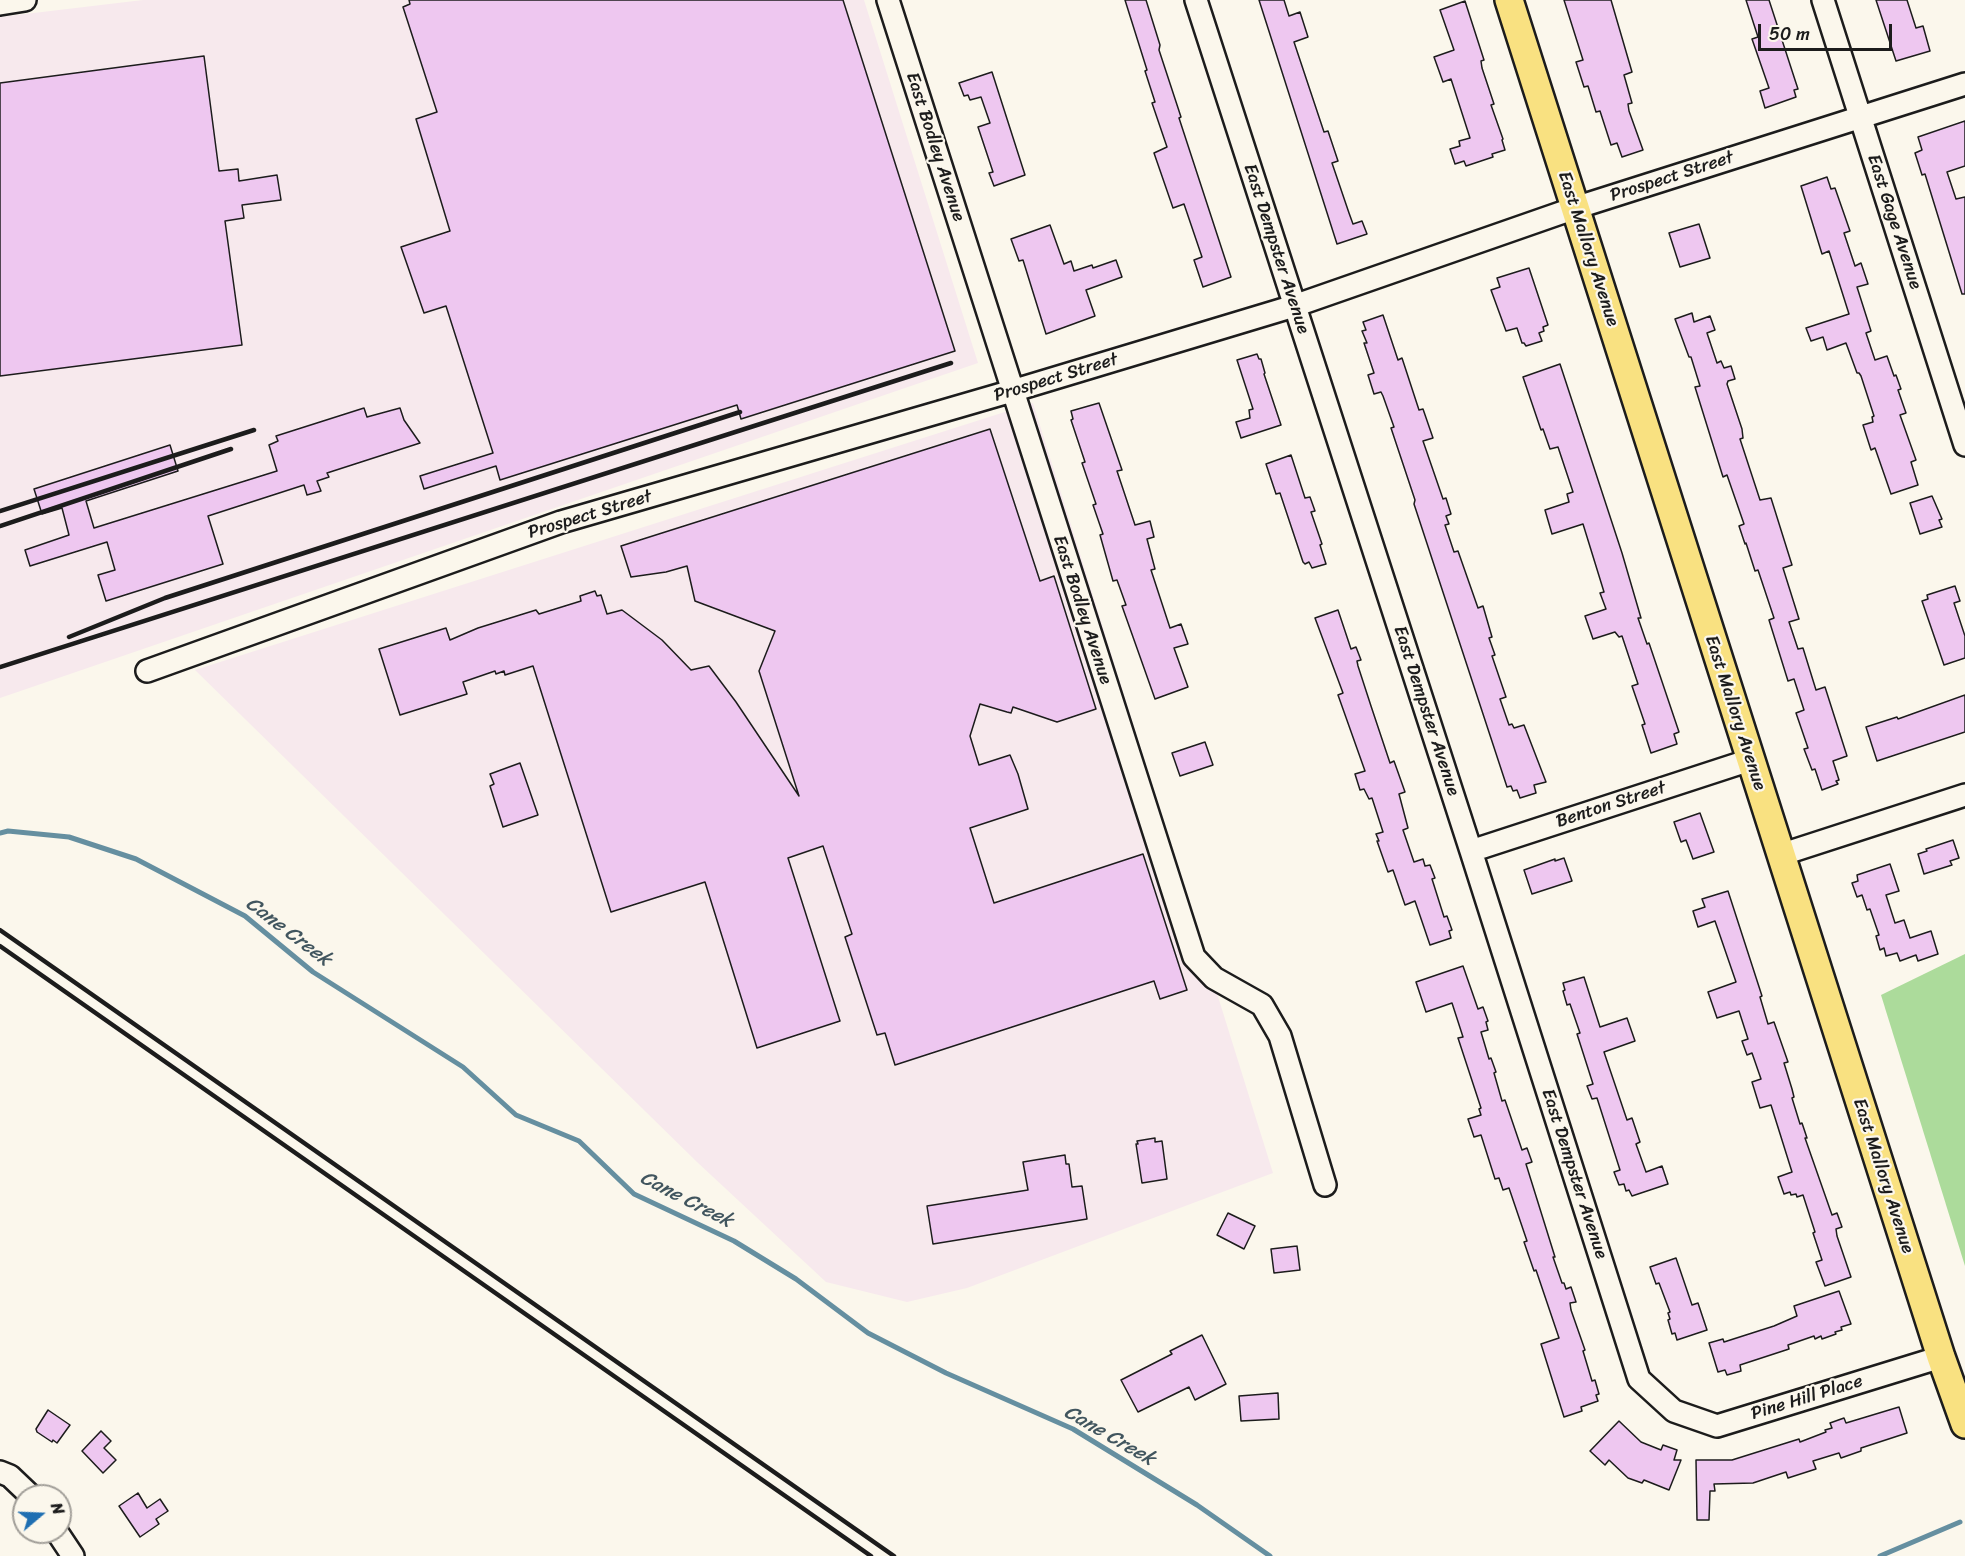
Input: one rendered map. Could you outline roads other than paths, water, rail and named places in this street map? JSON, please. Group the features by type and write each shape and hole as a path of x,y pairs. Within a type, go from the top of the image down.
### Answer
{"main road":[{"name":"East Mallory Avenue","path":"1509,0 1780,855 1941,1357 1965,1424"}],"street":[{"path":"0,4 25,0"},
{"name":"East Bodley Avenue","path":"888,0 1194,957 1214,978 1262,1005 1280,1036 1325,1185"},
{"name":"East Dempster Avenue","path":"1196,0 1471,850 1639,1379 1674,1411"},
{"name":"East Gage Avenue","path":"1823,0 1965,445"},
{"name":"Prospect Street","path":"147,671 561,522 1012,391 1294,306 1575,208 1965,84"},
{"name":"Benton Street","path":"1471,850 1750,760"},
{"path":"1780,855 1965,795"},
{"name":"Pine Hill Place","path":"1674,1411 1717,1426 1941,1357"},
{"path":"0,1472 10,1476 18,1484"}],"waterway":[{"name":"Cane Creek","path":"0,833 8,831 69,837 136,859 245,916 313,972 463,1067 516,1115 579,1141 634,1194 734,1241 796,1279 868,1333 946,1373 1073,1429 1197,1505 1270,1556"},
{"name":"Cane Creek","path":"1880,1556 1960,1522"}],"railway":[{"path":"0,667 951,363"},
{"path":"69,637 165,598 740,412"},
{"path":"0,511 254,430"},
{"path":"0,526 231,449"},
{"path":"0,930 894,1556"},
{"path":"0,946 871,1556"}]}
